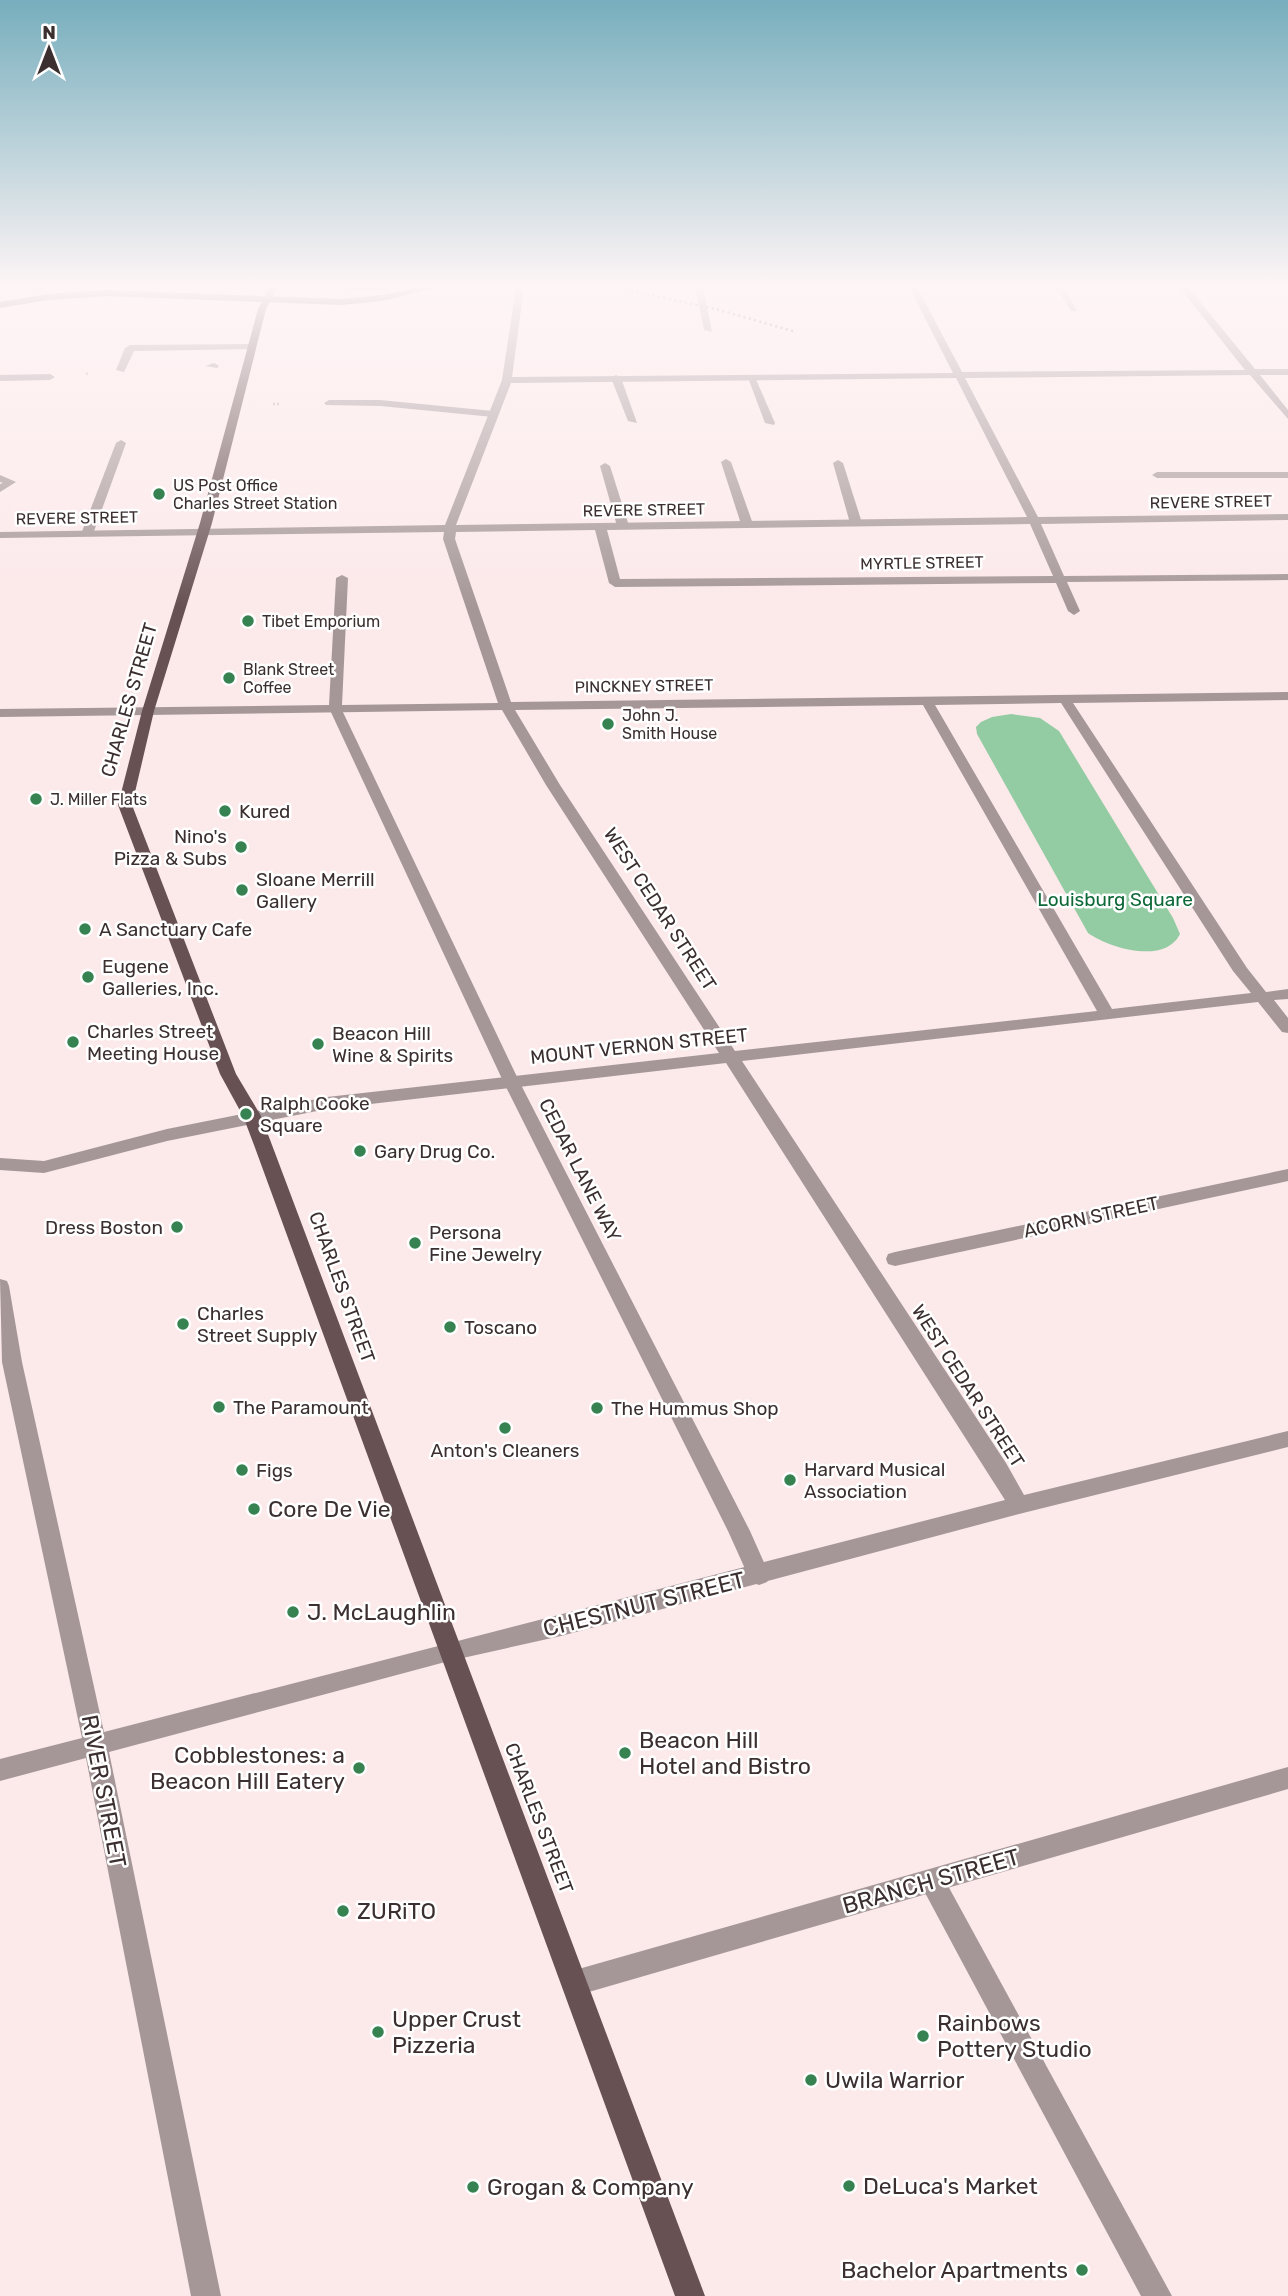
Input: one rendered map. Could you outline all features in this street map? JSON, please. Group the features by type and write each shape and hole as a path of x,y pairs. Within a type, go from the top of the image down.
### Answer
{"main road":[{"name":"CHARLES STREET","path":"240,394 203,533 148,711 125,805 228,1074 251,1116 690,2296"}],"street":[{"name":"WEST CEDAR STREET","path":"501,394 452,517 449,539 505,705 553,785 999,1469 1019,1505"},
{"path":"622,394 633,421"},
{"path":"757,394 770,423"},
{"path":"968,394 1034,520 1074,611"},
{"path":"1270,394 1288,416"},
{"path":"329,403 380,403 493,414"},
{"path":"87,534 121,443"},
{"path":"726,462 747,524"},
{"path":"838,463 856,523"},
{"path":"605,466 623,526"},
{"path":"1157,475 1288,475"},
{"path":"0,478 11,482 0,489"},
{"name":"REVERE STREET","path":"0,535 1288,517"},
{"name":"MYRTLE STREET","path":"600,526 615,583 1288,577"},
{"name":"CEDAR LANE WAY","path":"342,578 335,708 511,1081 739,1531 759,1576"},
{"name":"PINCKNEY STREET","path":"0,713 1288,696"},
{"path":"1064,698 1241,971 1288,1028"},
{"path":"927,701 1107,1014"},
{"name":"MOUNT VERNON STREET","path":"0,1164 44,1167 251,1116 317,1105 1288,994"},
{"name":"ACORN STREET","path":"895,1259 1288,1175"},
{"name":"RIVER STREET","path":"0,1286 6,1363 96,1745 206,2296"},
{"name":"CHESTNUT STREET","path":"0,1770 449,1651 759,1576 1019,1505 1288,1439"},
{"name":"BRANCH STREET","path":"575,1983 1288,1778"},
{"path":"932,1881 1157,2296"}],"path":[{"path":"273,404 279,404"}],"green space":[{"name":"Louisburg Square","path":"1011,714 1040,718 1059,731 1173,918 1180,934 1173,943 1162,949 1136,951 1109,944 1088,933 977,734 976,727 981,722"}],"place":[{"name":"US Post Office Charles Street Station","path":"159,494"},
{"name":"Tibet Emporium","path":"248,621"},
{"name":"Blank Street Coffee","path":"229,678"},
{"name":"John J. Smith House","path":"608,724"},
{"name":"J. Miller Flats","path":"36,799"},
{"name":"Kured","path":"225,811"},
{"name":"Nino's Pizza & Subs","path":"241,847"},
{"name":"Sloane Merrill Gallery","path":"242,890"},
{"name":"A Sanctuary Cafe","path":"85,929"},
{"name":"Eugene Galleries, Inc.","path":"88,977"},
{"name":"Charles Street Meeting House","path":"73,1042"},
{"name":"Beacon Hill Wine & Spirits","path":"318,1044"},
{"name":"Ralph Cooke Square","path":"246,1114"},
{"name":"Gary Drug Co.","path":"360,1151"},
{"name":"Dress Boston","path":"177,1227"},
{"name":"Persona Fine Jewelry","path":"415,1243"},
{"name":"Charles Street Supply","path":"183,1324"},
{"name":"Toscano","path":"450,1327"},
{"name":"The Paramount","path":"219,1407"},
{"name":"The Hummus Shop","path":"597,1408"},
{"name":"Anton's Cleaners","path":"505,1428"},
{"name":"Figs","path":"242,1470"},
{"name":"Harvard Musical Association","path":"790,1480"},
{"name":"Core De Vie","path":"254,1509"},
{"name":"J. McLaughlin","path":"293,1612"},
{"name":"Beacon Hill Hotel and Bistro","path":"625,1753"},
{"name":"Cobblestones: a Beacon Hill Eatery","path":"359,1768"},
{"name":"ZURiTO","path":"343,1911"},
{"name":"Upper Crust Pizzeria","path":"378,2032"},
{"name":"Rainbows Pottery Studio","path":"923,2036"},
{"name":"Uwila Warrior","path":"811,2080"},
{"name":"DeLuca's Market","path":"849,2186"},
{"name":"Grogan & Company","path":"473,2187"},
{"name":"Bachelor Apartments","path":"1082,2270"}]}
